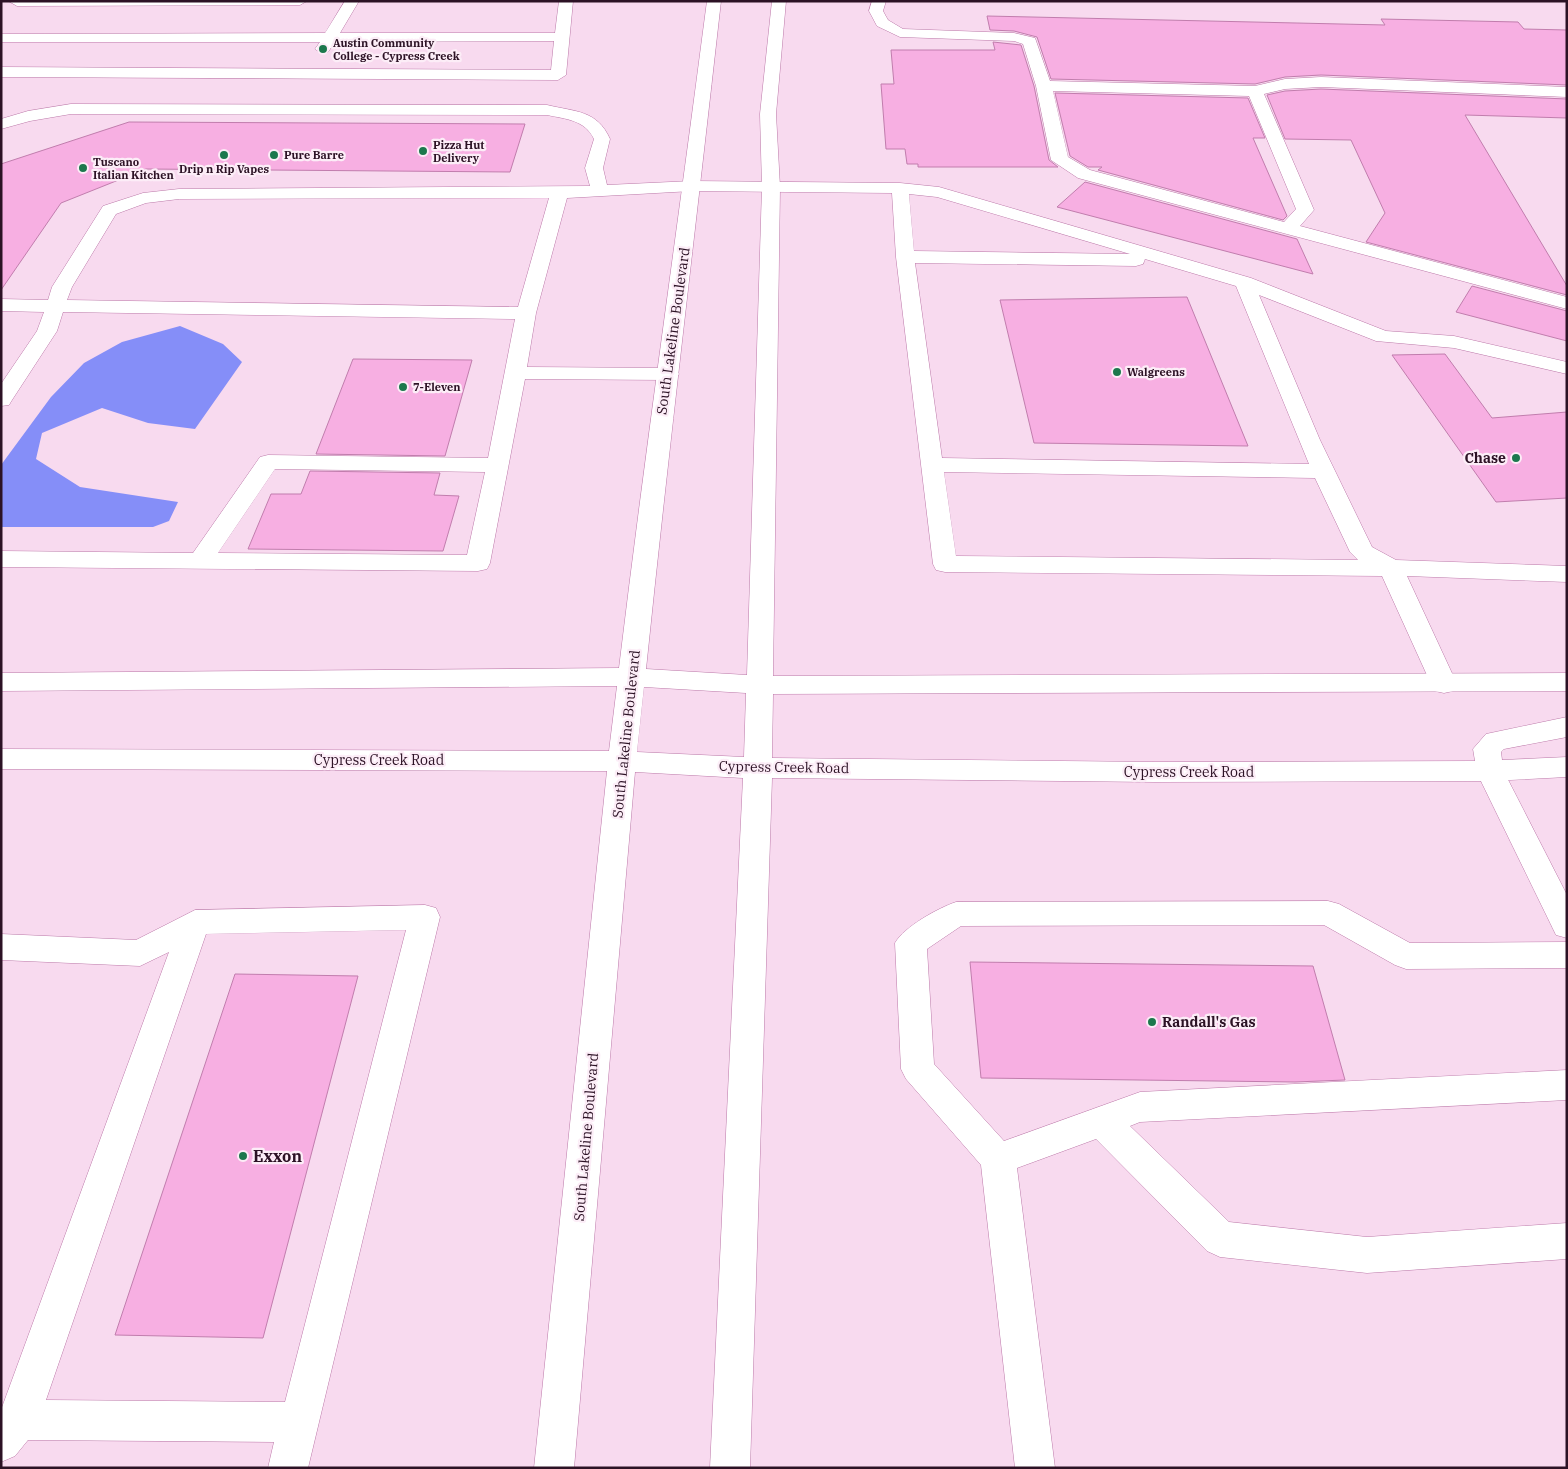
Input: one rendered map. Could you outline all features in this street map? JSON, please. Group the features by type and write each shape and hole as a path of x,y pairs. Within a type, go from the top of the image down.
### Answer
{"main road":[{"path":"300,1 15,11 1,37 562,37"},
{"path":"308,74 352,1"},
{"path":"1,72 558,75 566,1"},
{"name":"South Lakeline Boulevard","path":"554,1468 622,761 658,441 692,186 714,1"},
{"path":"730,1468 758,768 771,187 768,114 779,1"},
{"path":"879,1 876,11 882,23 900,33 1014,37 1030,41 1044,86 1060,160 1084,174 1289,227 1567,303"},
{"path":"1044,86 1256,91 1285,84 1321,82 1567,92"},
{"path":"1256,91 1305,210 1289,227"},
{"path":"1,124 28,116 70,109 547,110 582,118 596,126 602,139 594,168 600,191"},
{"path":"1,400 47,331 62,287 109,210 144,198 179,194 559,193 692,186 900,188 939,192 1244,282 1384,337 1454,342 1567,368"},
{"path":"900,188 906,257 945,564 1391,568 1567,574"},
{"path":"1,560 478,563 526,313 559,193"},
{"path":"906,257 1168,260"},
{"path":"1244,282 1308,440 1362,552 1391,568 1444,684"},
{"path":"1,305 526,313"},
{"path":"516,373 668,374"},
{"path":"200,561 268,462 498,465"},
{"path":"932,464 1324,471"},
{"path":"1,682 632,677 760,685 1444,684 1567,682"},
{"path":"1567,727 1496,741 1487,749 1490,771 1567,926"},
{"name":"Cypress Creek Road","path":"1,759 622,761 758,768 1154,772 1490,771 1567,767"},
{"path":"1035,1468 998,1159 918,1068 911,943 956,914 1328,913 1406,956 1567,955"},
{"path":"1,947 140,953 195,922 426,918 288,1468"},
{"path":"195,922 10,1431 299,1422"},
{"path":"998,1159 1140,1107 1567,1085"},
{"path":"1101,1121 1220,1239 1366,1255 1567,1242"}],"water":[{"path":"180,326 223,344 242,362 195,429 148,423 102,408 42,433 36,459 80,487 178,502 169,521 153,527 1,527 1,465 51,397 84,363 122,342"}],"building":[{"path":"987,16 1385,25 1381,19 1518,22 1524,29 1567,30 1567,85 1321,75 1285,77 1255,84 1051,79 1037,37 1014,31 990,30"},
{"path":"993,42 1021,45 1034,86 1049,160 1058,167 918,167 918,164 907,164 905,149 886,149 881,84 894,84 891,50 995,50"},
{"path":"1321,89 1567,99 1567,118 1465,115 1567,286 1567,295 1366,242 1385,213 1351,140 1285,139 1267,95 1285,91"},
{"path":"1055,93 1248,98 1265,138 1253,138 1287,216 1283,220 1098,170 1102,167 1088,167 1070,156"},
{"path":"129,122 525,124 510,172 146,169 61,203 1,290 1,164"},
{"path":"1085,182 1297,239 1313,274 1057,207"},
{"path":"1472,286 1567,311 1567,341 1456,312"},
{"name":"Walgreens","path":"1187,297 1248,446 1034,443 1000,300"},
{"name":"Chase","path":"1445,354 1492,418 1567,412 1567,498 1496,502 1392,355"},
{"path":"353,359 472,360 445,456 316,454"},
{"path":"310,471 440,473 434,495 459,496 443,551 248,549 271,494 301,494"},
{"name":"Randall's Gas","path":"970,962 1313,966 1345,1080 1295,1082 981,1078"},
{"name":"Exxon","path":"235,974 358,976 263,1338 115,1335"}],"place":[{"name":"Austin Community College - Cypress Creek","path":"323,49"},
{"name":"Pizza Hut Delivery","path":"423,151"},
{"name":"Drip n Rip Vapes","path":"224,155"},
{"name":"Pure Barre","path":"274,155"},
{"name":"Tuscano Italian Kitchen","path":"83,168"},
{"name":"Walgreens","path":"1117,372"},
{"name":"7-Eleven","path":"403,387"},
{"name":"Chase","path":"1516,458"},
{"name":"Randall's Gas","path":"1152,1022"},
{"name":"Exxon","path":"243,1156"}]}
